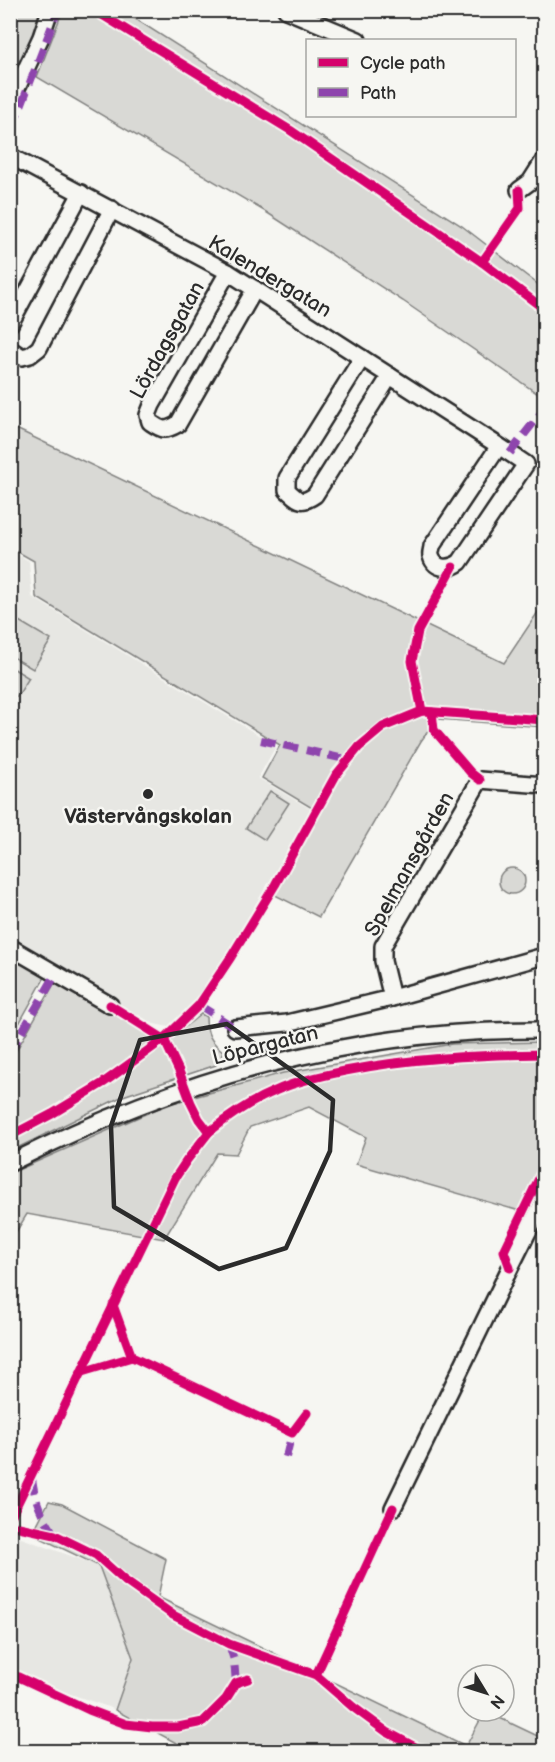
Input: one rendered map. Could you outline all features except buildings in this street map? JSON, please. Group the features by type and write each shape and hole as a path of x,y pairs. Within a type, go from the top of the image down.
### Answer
{"street":[{"path":"10,103 41,37 50,10"},
{"path":"286,10 356,39"},
{"name":"Kalendergatan","path":"10,156 228,272 499,446 526,464 460,562 453,567 444,568 431,556 432,546 499,446"},
{"path":"519,190 530,182 544,160"},
{"path":"10,324 81,193"},
{"path":"10,349 22,357 30,355 39,348 112,209"},
{"name":"Lördagsgatan","path":"228,272 152,405 148,415 150,422 161,430 170,429 178,424 255,289"},
{"path":"362,358 287,478 287,490 298,500 307,501 315,495 390,376"},
{"name":"Spelmansgården","path":"392,998 383,961 383,946 480,780 544,785"},
{"path":"10,948 110,1005"},
{"path":"235,1028 287,1023 392,998 544,956"},
{"name":"Löpargatan","path":"10,1163 98,1122 171,1093 271,1063 350,1046 429,1035 544,1030"},
{"path":"393,1508 544,1200"}],"highlighted area":[{"path":"227,1024 333,1100 330,1151 286,1248 219,1269 114,1207 111,1126 140,1040"}],"shaded area":[{"path":"63,10 123,11 462,226 544,289 544,398 403,301 266,212 37,77"},
{"path":"11,11 42,11 36,34 11,86"},
{"path":"10,426 504,663 544,603 544,727 437,719 421,741 319,917 275,895 319,812 262,778 280,745 36,597 34,561 11,548"},
{"name":"Västervångskolan","path":"11,551 29,561 32,597 276,746 258,778 312,810 202,994 169,1027 154,1024 11,940"},
{"path":"12,617 51,640 33,669 11,656"},
{"path":"11,667 29,678 17,697 11,693"},
{"path":"270,791 289,803 265,840 246,828"},
{"path":"512,868 521,872 525,881 521,890 512,894 503,890 499,881 503,872"},
{"path":"11,957 45,977 11,1038"},
{"path":"57,979 151,1036 159,1048 201,1014 206,1017 210,1037 224,1052 216,1065 123,1096 11,1151 11,1060"},
{"path":"544,1042 544,1218 356,1164 366,1137 309,1107 250,1127 236,1154 217,1153 164,1239 27,1214 11,1237 11,1173 168,1104 283,1073 452,1044"},
{"path":"49,1501 62,1504 166,1559 158,1597 466,1746 478,1723 510,1723 544,1739 544,1751 191,1751 115,1710 133,1658 99,1566 32,1534"},
{"path":"13,1535 99,1566 133,1658 114,1709 24,1678 11,1671 10,1537"}],"marked path":[{"path":"10,125 19,111 58,10"},
{"path":"510,453 544,409"},
{"path":"261,740 349,760"},
{"path":"10,1052 56,974"},
{"path":"199,1005 235,1028"},
{"path":"286,1457 292,1433"},
{"path":"32,1478 39,1508 55,1535"},
{"path":"229,1644 234,1660 236,1683"}],"cycle path":[{"path":"94,10 290,130 482,262 544,309"},
{"path":"482,262 520,208 519,190"},
{"path":"422,711 412,661 418,631 453,567"},
{"path":"10,1136 103,1083 164,1039 199,1005 275,885 336,775 359,747 383,727 422,711 544,720"},
{"path":"432,712 434,730 471,773 480,780"},
{"path":"10,1519 175,1178 209,1132 191,1103 164,1039 110,1005"},
{"path":"209,1132 257,1099 283,1087 318,1077 419,1060 544,1054"},
{"path":"510,1268 504,1251 544,1168"},
{"path":"82,1372 132,1357 113,1305"},
{"path":"132,1357 292,1433 307,1413"},
{"path":"316,1675 393,1508"},
{"path":"10,1525 55,1535 96,1555 125,1581 173,1615 229,1644 316,1675 387,1732 417,1748 442,1752"},
{"path":"10,1673 89,1710 126,1724 152,1727 178,1727 203,1722 226,1699 236,1683 248,1679"}],"place":[{"name":"Västervångskolan","path":"148,794"}]}
